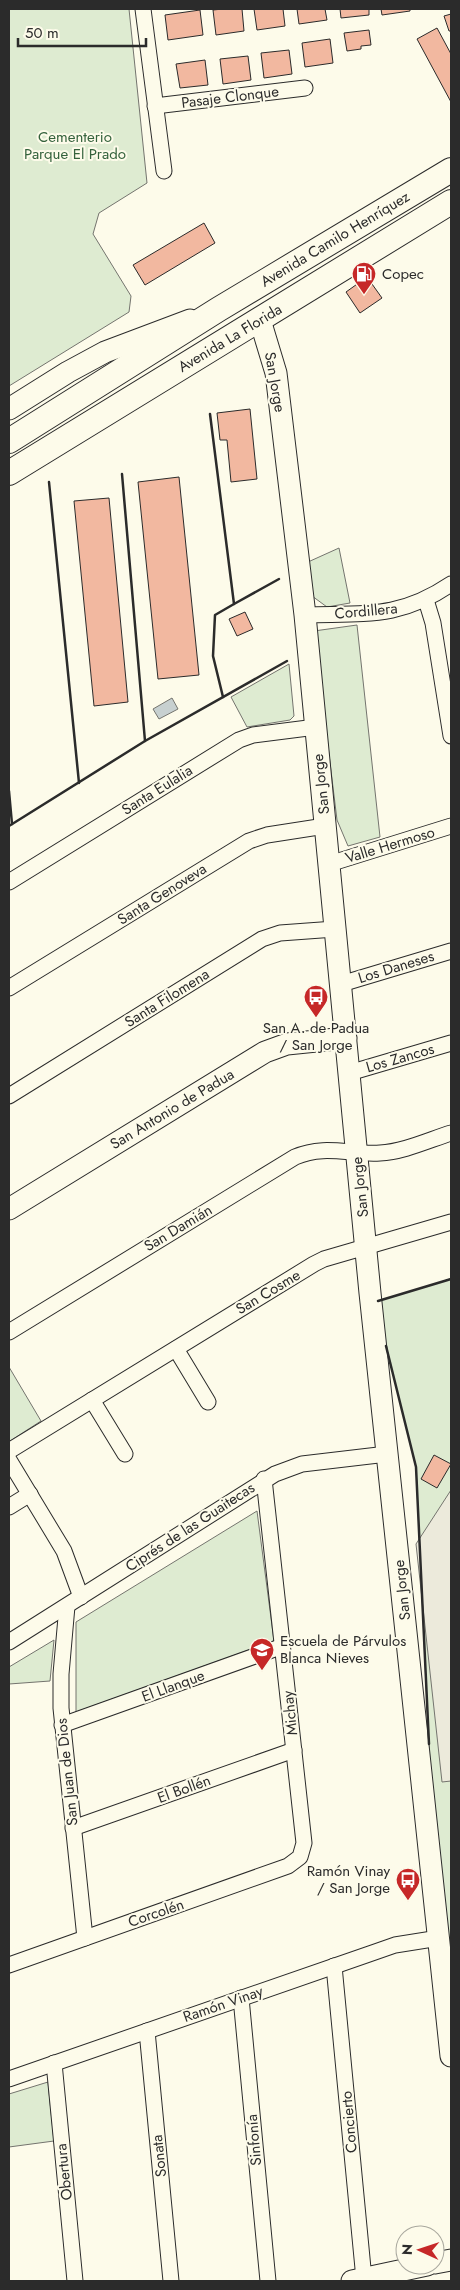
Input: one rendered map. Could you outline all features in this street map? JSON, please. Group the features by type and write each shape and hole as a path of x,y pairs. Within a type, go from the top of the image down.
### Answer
{"main road":[{"name":"Avenida Camilo Henríquez","path":"9,441 218,309 451,170"},
{"name":"Avenida La Florida","path":"9,473 451,202"}],"street":[{"path":"143,9 164,171"},
{"name":"Pasaje Clonque","path":"156,106 305,88"},
{"name":"Avenida Camilo Henríquez","path":"9,409 68,372 105,352 218,309"},
{"name":"San Jorge","path":"260,320 271,353 277,381 305,615 366,1248 451,2056"},
{"name":"Cordillera","path":"305,615 386,612 426,600 451,584"},
{"path":"426,600 433,623 451,736"},
{"name":"Santa Eulalia","path":"9,882 239,740 260,734 316,728"},
{"name":"Santa Genoveva","path":"9,988 249,841 267,834 325,826"},
{"name":"Valle Hermoso","path":"329,864 451,826"},
{"name":"Santa Filomena","path":"9,1096 262,939 280,933 335,929"},
{"name":"Los Daneses","path":"341,984 451,951"},
{"name":"San Antonio de Padua","path":"9,1209 265,1052 288,1044 346,1038"},
{"name":"Los Zancos","path":"349,1073 451,1043"},
{"name":"San Damián","path":"9,1332 294,1157 316,1151 387,1152 451,1133"},
{"name":"San Cosme","path":"9,1451 314,1264 324,1259 451,1222"},
{"path":"176,1349 208,1402"},
{"path":"92,1400 126,1454"},
{"name":"Ciprés de las Guaitecas","path":"9,1642 264,1479 302,1464 387,1454"},
{"path":"9,1460 64,1551 81,1597"},
{"name":"Michay","path":"264,1479 304,1843 300,1857"},
{"path":"9,1507 30,1494"},
{"name":"San Juan de Dios","path":"67,1606 60,1682 62,1725 85,1938"},
{"name":"El Llanque","path":"62,1725 283,1646"},
{"name":"El Bollén","path":"73,1828 294,1750"},
{"name":"Corcolén","path":"9,1965 288,1866 300,1857"},
{"name":"Ramón Vinay","path":"9,2079 395,1945 439,1938"},
{"name":"Concierto","path":"334,1966 358,2280"},
{"name":"Sinfonía","path":"241,1998 268,2281"},
{"name":"Sonata","path":"147,2031 171,2281"},
{"name":"Obertura","path":"54,2063 75,2281"},
{"path":"358,2280 395,2272"}],"green space":[{"name":"Cementerio Parque El Prado","path":"9,9 129,9 147,183 99,213 93,234 131,296 129,312 9,386"},
{"path":"339,548 350,603 327,607 312,596 308,562"},
{"path":"357,625 380,837 348,846 337,820 314,631"},
{"path":"289,664 294,716 290,720 247,727 231,697"},
{"path":"451,1279 451,1958 430,1770 416,1467 375,1302"},
{"path":"9,1367 41,1421 10,1441 9,1439"},
{"path":"257,1511 274,1641 76,1712 76,1622"},
{"path":"54,1640 50,1681 9,1684 9,1667"},
{"path":"48,2082 54,2141 9,2147 9,2094"}],"shaded area":[{"path":"172,698 178,709 159,719 153,709"},
{"path":"451,1490 451,1781 442,1782 416,1544"}],"building":[{"path":"242,9 244,31 216,35 213,10"},
{"path":"254,9 283,9 285,26 257,30"},
{"path":"297,9 325,9 327,20 299,24"},
{"path":"340,9 369,9 369,15 341,18"},
{"path":"381,9 410,9 410,11 382,15"},
{"path":"200,10 203,35 168,40 165,15"},
{"path":"451,14 451,31 449,31 444,16"},
{"path":"437,28 451,54 451,102 417,39"},
{"path":"369,30 371,45 347,51 344,33"},
{"path":"330,39 333,63 305,67 302,43"},
{"path":"289,50 292,74 264,78 261,53"},
{"path":"248,56 251,80 223,84 220,59"},
{"path":"205,60 208,85 180,88 176,64"},
{"path":"204,223 215,243 145,285 133,265"},
{"name":"Copec","path":"367,277 382,298 360,313 346,292"},
{"path":"250,409 257,479 231,482 227,440 220,440 217,413"},
{"path":"179,477 199,675 158,679 138,482"},
{"path":"109,498 128,702 94,706 74,501"},
{"path":"245,612 253,629 237,636 229,619"},
{"path":"434,1455 451,1464 437,1488 421,1479"}],"wall":[{"path":"210,414 234,604 215,615 213,656 223,697"},
{"path":"122,474 145,741"},
{"path":"49,482 79,783"},
{"path":"234,604 279,579"},
{"path":"9,826 145,741 287,661"},
{"path":"9,791 12,824"},
{"path":"378,1301 451,1279"},
{"path":"386,1346 416,1467 429,1744"}],"place":[{"name":"Copec","path":"364,295"},
{"name":"San A. de Padua / San Jorge","path":"316,1018"},
{"name":"Escuela de Párvulos Blanca Nieves","path":"262,1671"},
{"name":"Ramón Vinay / San Jorge","path":"408,1901"}]}
